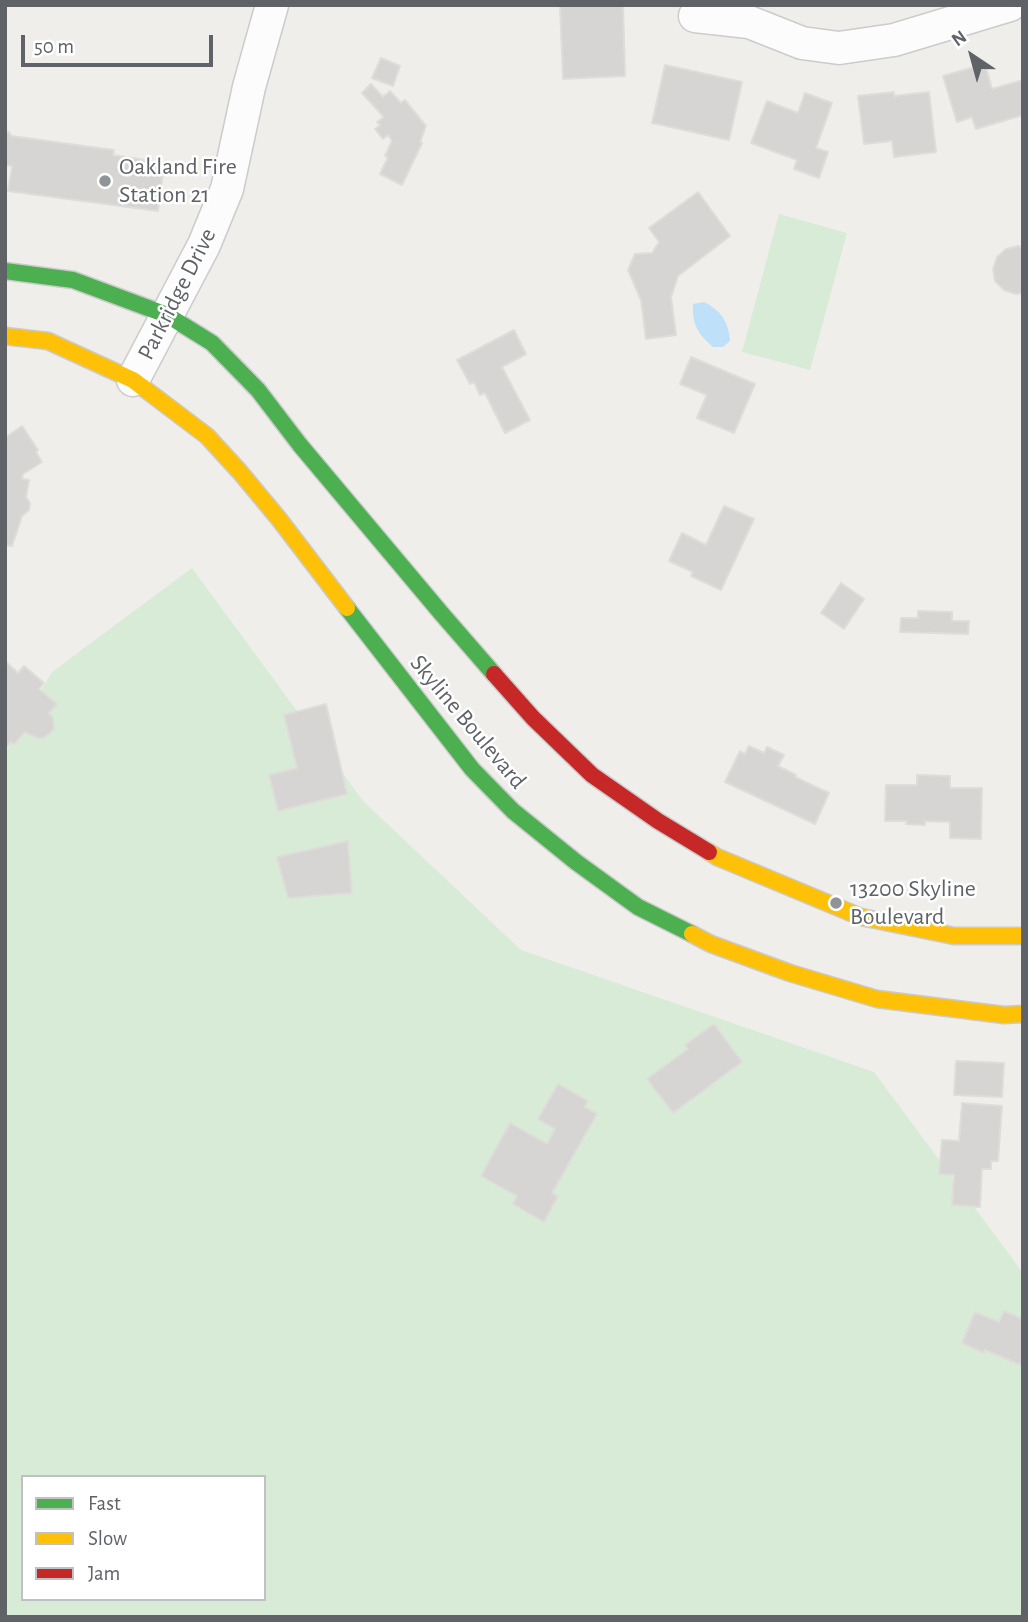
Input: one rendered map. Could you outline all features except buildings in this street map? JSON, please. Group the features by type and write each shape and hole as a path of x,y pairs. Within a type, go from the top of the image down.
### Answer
{"main road":[{"name":"Skyline Boulevard","path":"5,271 73,280 166,315 212,343 258,390 300,445 533,718 592,775 657,821 717,857 861,918 954,936 1023,936"},
{"name":"Skyline Boulevard","path":"5,336 15,335 48,341 133,380 207,436 279,519 472,769 513,811 638,907 711,944 789,973 877,999 1004,1015 1023,1014"}],"street":[{"name":"Parkridge Drive","path":"133,380 204,245 227,189 249,87 272,5"},
{"path":"695,16 749,22 802,43 839,48 894,40 1010,5"}],"green space":[{"path":"779,214 847,233 810,370 742,352"},
{"path":"192,568 363,801 521,950 874,1072 1023,1273 1023,1617 5,1617 5,754 52,672"}],"water":[{"path":"704,302 715,309 726,323 730,341 723,347 713,347 697,328 693,304"}],"traffic: fast":[{"path":"5,271 73,280 167,315 212,343 258,390 300,445 494,674"},
{"path":"347,608 472,769 513,811 638,907 692,934"}],"traffic: slow":[{"path":"5,336 48,341 133,380 207,436 279,519 347,608"},
{"path":"709,852 861,917 954,936 1023,936"},
{"path":"692,934 711,944 790,973 877,999 1004,1015 1023,1014"}],"traffic: jam":[{"path":"494,674 533,718 592,775 658,821 709,852"}],"place":[{"name":"Oakland Fire Station 21","path":"105,181"},
{"name":"13200 Skyline Boulevard","path":"836,903"}]}
